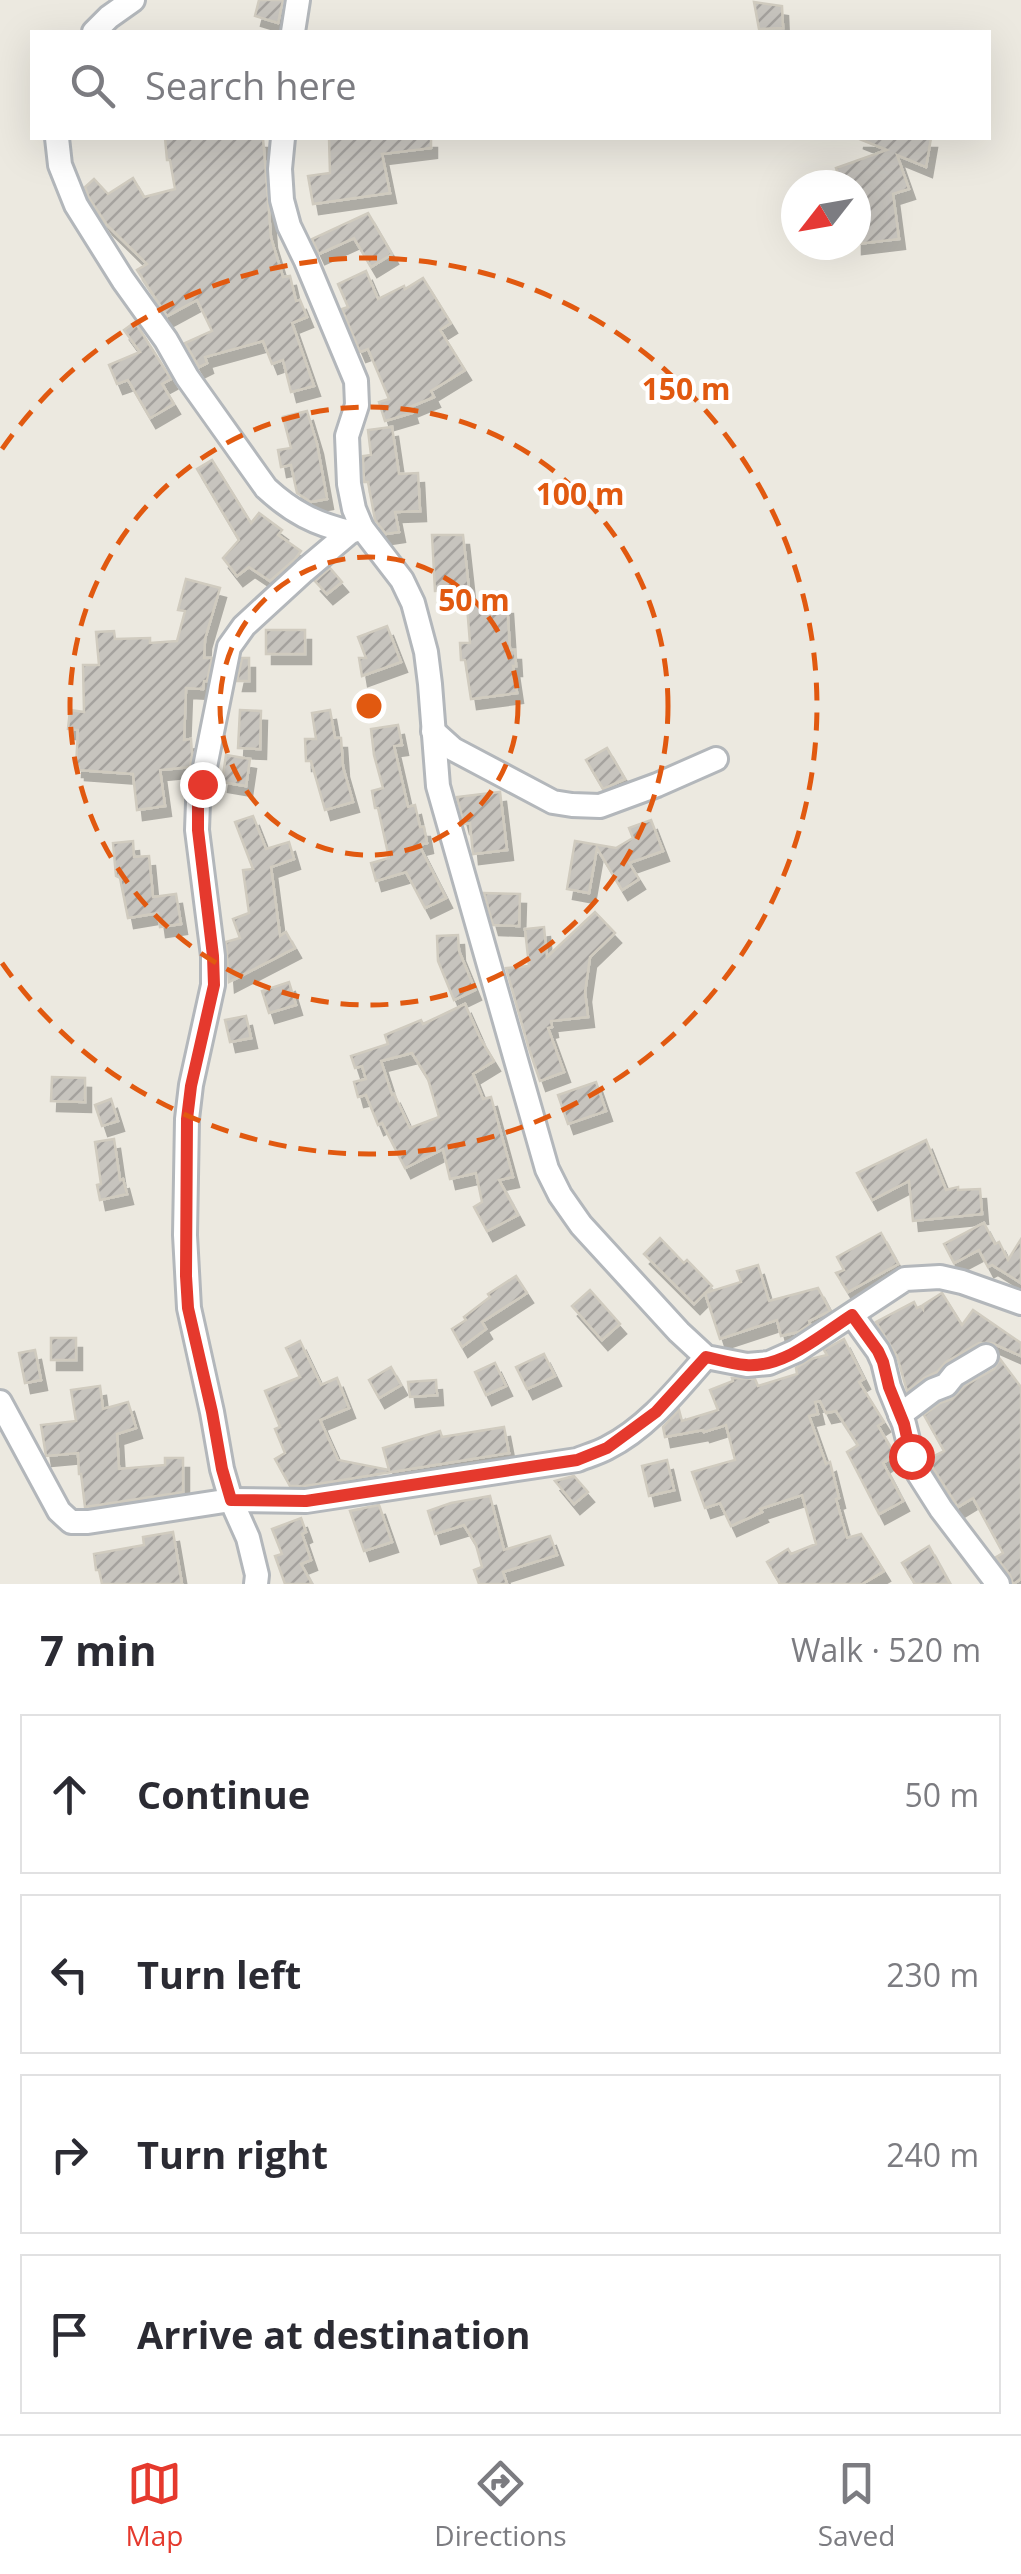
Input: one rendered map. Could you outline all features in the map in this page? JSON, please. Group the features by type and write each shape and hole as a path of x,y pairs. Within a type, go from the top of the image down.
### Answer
{"street":[{"path":"96,30 133,0"},
{"path":"293,30 298,0"},
{"path":"57,140 60,165 76,205 187,377 266,488 319,525 356,530"},
{"path":"283,140 282,200 289,226 356,382 356,404 348,436 356,530 402,580 413,603 426,652 438,786 547,1169 560,1196 679,1332 706,1357 747,1365 769,1363 796,1351 905,1279 940,1277 1021,1303"},
{"path":"256,1584 248,1538 222,1469 188,1308 187,1119 214,985 198,802 228,647 244,626 356,530"},
{"path":"433,731 453,749 553,802 572,805 600,806 716,759"},
{"path":"852,1315 878,1351 915,1468 941,1510 998,1584"},
{"path":"900,1414 986,1356"},
{"path":"0,1402 59,1512 71,1522 88,1522 231,1500 306,1501 577,1460 607,1448 641,1425 706,1357"}],"building":[{"path":"259,0 283,0 278,23 255,16"},
{"path":"754,2 782,6 783,28 759,29"},
{"path":"165,140 263,140 271,238 283,277 290,276 296,301 300,300 307,317 292,323 314,386 291,392 283,360 272,364 263,341 205,357 207,363 199,367 185,343 212,331 197,300 167,316 137,270 147,264 107,225 89,198 85,187 94,179 108,194 133,178 144,197 175,189"},
{"path":"329,140 431,140 431,148 382,154 390,193 313,204 308,176 330,173"},
{"path":"862,140 931,140 926,167 897,155 909,189 893,194 899,239 871,242 871,170 836,168 887,150"},
{"path":"368,213 392,254 371,267 354,238 319,254 312,239"},
{"path":"366,271 378,299 423,278 451,323 440,330 465,370 431,391 434,397 410,407 412,413 385,421 379,402 389,399 368,349 360,352 342,309 348,307 338,284"},
{"path":"135,322 171,379 162,384 174,404 150,418 128,380 117,384 109,365 140,352 124,330"},
{"path":"307,411 327,499 311,502 297,493 291,465 281,467 278,450 291,448 283,417"},
{"path":"392,427 399,474 418,473 420,511 395,512 399,532 386,534 375,520 368,482 364,482 363,456 371,455 368,430"},
{"path":"212,460 251,523 259,513 282,530 278,535 301,551 270,581 249,567 237,576 223,558 239,540 197,469"},
{"path":"432,535 463,535 469,589 435,591"},
{"path":"330,568 342,582 327,594 315,581"},
{"path":"186,579 220,588 205,639 204,658 212,658 207,681 203,689 186,688 184,740 191,739 190,767 160,770 165,806 137,810 133,774 76,767 78,730 68,729 70,710 84,712 83,665 99,665 96,632 114,631 115,639 150,638 150,643 177,641 185,611 178,610"},
{"path":"507,604 517,693 471,699 460,643 470,643 467,606"},
{"path":"387,626 401,662 362,676 359,658 366,658 358,637"},
{"path":"266,630 305,630 305,654 266,654"},
{"path":"242,658 249,658 249,681 237,681"},
{"path":"240,710 261,711 260,749 238,748"},
{"path":"330,710 335,738 341,738 343,767 353,802 325,810 311,761 306,761 305,739 316,739 312,713"},
{"path":"398,725 402,745 394,746 408,807 415,805 427,843 419,845 446,898 425,908 406,872 376,881 371,863 389,858 372,791 383,788 371,729"},
{"path":"607,748 625,779 603,789 586,760"},
{"path":"226,755 250,759 246,786 222,782"},
{"path":"500,792 507,850 473,854 470,823 464,824 457,797"},
{"path":"253,816 266,849 289,842 294,859 271,867 280,936 286,932 295,948 229,982 226,942 240,938 233,919 249,913 243,870 253,869 235,822"},
{"path":"651,820 663,851 629,863 639,879 622,890 597,848 589,893 567,889 575,841 616,848 633,838 629,828"},
{"path":"133,841 134,857 149,856 153,897 176,894 181,924 160,927 158,913 128,918 120,878 116,876 113,843"},
{"path":"484,893 520,894 519,926 493,925"},
{"path":"595,912 615,933 590,957 585,992 588,1017 551,1021 552,1027 548,1028 564,1072 540,1081 506,968 529,966 525,929 544,927 547,957"},
{"path":"458,935 459,951 475,990 454,1000 438,961 437,936"},
{"path":"289,982 296,1005 269,1013 262,991"},
{"path":"465,1004 494,1061 473,1074 483,1099 491,1097 513,1177 499,1180 518,1215 487,1231 474,1207 482,1202 476,1173 450,1179 443,1149 405,1168 382,1123 378,1125 366,1095 358,1097 354,1082 366,1079 362,1066 355,1068 351,1056 388,1044 385,1035 421,1020 423,1024","holes":["412,1053 428,1079 439,1117 410,1128 392,1095 381,1061"]},
{"path":"246,1016 251,1038 230,1042 225,1020"},
{"path":"52,1077 85,1078 85,1102 51,1101"},
{"path":"596,1082 606,1111 568,1124 558,1095"},
{"path":"111,1099 118,1121 102,1126 95,1105"},
{"path":"114,1139 120,1180 123,1179 127,1194 100,1200 95,1142"},
{"path":"926,1140 946,1190 980,1189 982,1214 913,1221 909,1181 872,1200 857,1173"},
{"path":"984,1223 1008,1260 1021,1239 1021,1283 992,1265 988,1267 979,1250 954,1263 944,1244"},
{"path":"881,1233 898,1264 848,1292 836,1273 844,1270 837,1257"},
{"path":"660,1238 712,1286 694,1304 644,1254"},
{"path":"758,1265 769,1301 818,1288 830,1311 809,1321 798,1332 781,1336 777,1320 720,1339 705,1293 741,1282 737,1271"},
{"path":"516,1276 527,1293 482,1322 486,1329 462,1347 452,1329 490,1297 488,1294"},
{"path":"590,1290 620,1324 602,1340 572,1306"},
{"path":"942,1293 962,1325 973,1310 1021,1343 1021,1356 992,1343 979,1343 907,1391 897,1356 876,1322 914,1302 923,1309 923,1305"},
{"path":"51,1338 76,1338 76,1360 51,1360"},
{"path":"844,1339 864,1379 859,1382 884,1422 878,1426 895,1455 883,1463 903,1501 879,1514 847,1452 858,1445 836,1411 826,1413 820,1401 815,1402 818,1414 809,1416 826,1464 830,1462 847,1538 861,1534 884,1571 862,1584 780,1584 767,1562 788,1549 791,1554 816,1544 802,1495 760,1509 762,1512 731,1526 720,1503 705,1508 692,1472 735,1460 726,1425 665,1437 663,1427 679,1410 682,1421 718,1410 710,1390 733,1381 732,1378 755,1379 758,1386 797,1374 796,1368 827,1355 824,1350"},
{"path":"300,1341 321,1385 337,1378 349,1408 320,1420 338,1460 389,1470 383,1448 440,1431 442,1437 504,1427 509,1453 290,1486 275,1459 285,1453 275,1429 280,1427 265,1391 300,1377 286,1348"},
{"path":"35,1350 41,1380 25,1383 19,1353"},
{"path":"544,1354 555,1376 527,1389 516,1367"},
{"path":"1000,1359 1021,1387 1021,1579 1013,1584 996,1557 1003,1553 973,1498 958,1507 929,1462 928,1459 944,1451 924,1415 994,1369"},
{"path":"495,1363 506,1386 486,1395 475,1372"},
{"path":"391,1367 401,1385 379,1398 369,1380"},
{"path":"436,1380 437,1395 410,1397 408,1382"},
{"path":"100,1386 103,1409 128,1402 136,1428 117,1434 119,1469 165,1465 165,1458 183,1458 183,1492 85,1507 78,1453 46,1456 41,1425 76,1421 71,1390"},
{"path":"667,1460 674,1490 649,1496 642,1466"},
{"path":"574,1476 588,1492 574,1504 555,1481"},
{"path":"490,1496 504,1550 550,1536 557,1555 503,1572 507,1584 479,1584 474,1570 482,1567 476,1545 464,1525 435,1534 428,1511"},
{"path":"379,1505 392,1542 364,1551 350,1511"},
{"path":"301,1518 311,1560 301,1564 312,1584 285,1584 275,1556 282,1554 272,1529"},
{"path":"173,1532 182,1584 102,1584 94,1554 144,1545 143,1537"},
{"path":"929,1546 950,1584 915,1584 902,1563"}],"route":[{"path":"202,784 198,830 214,985 187,1119 186,1276 188,1308 231,1500 306,1501 577,1460 625,1437 656,1412 706,1357 747,1365 769,1363 796,1351 852,1315 883,1362 911,1456"}]}
